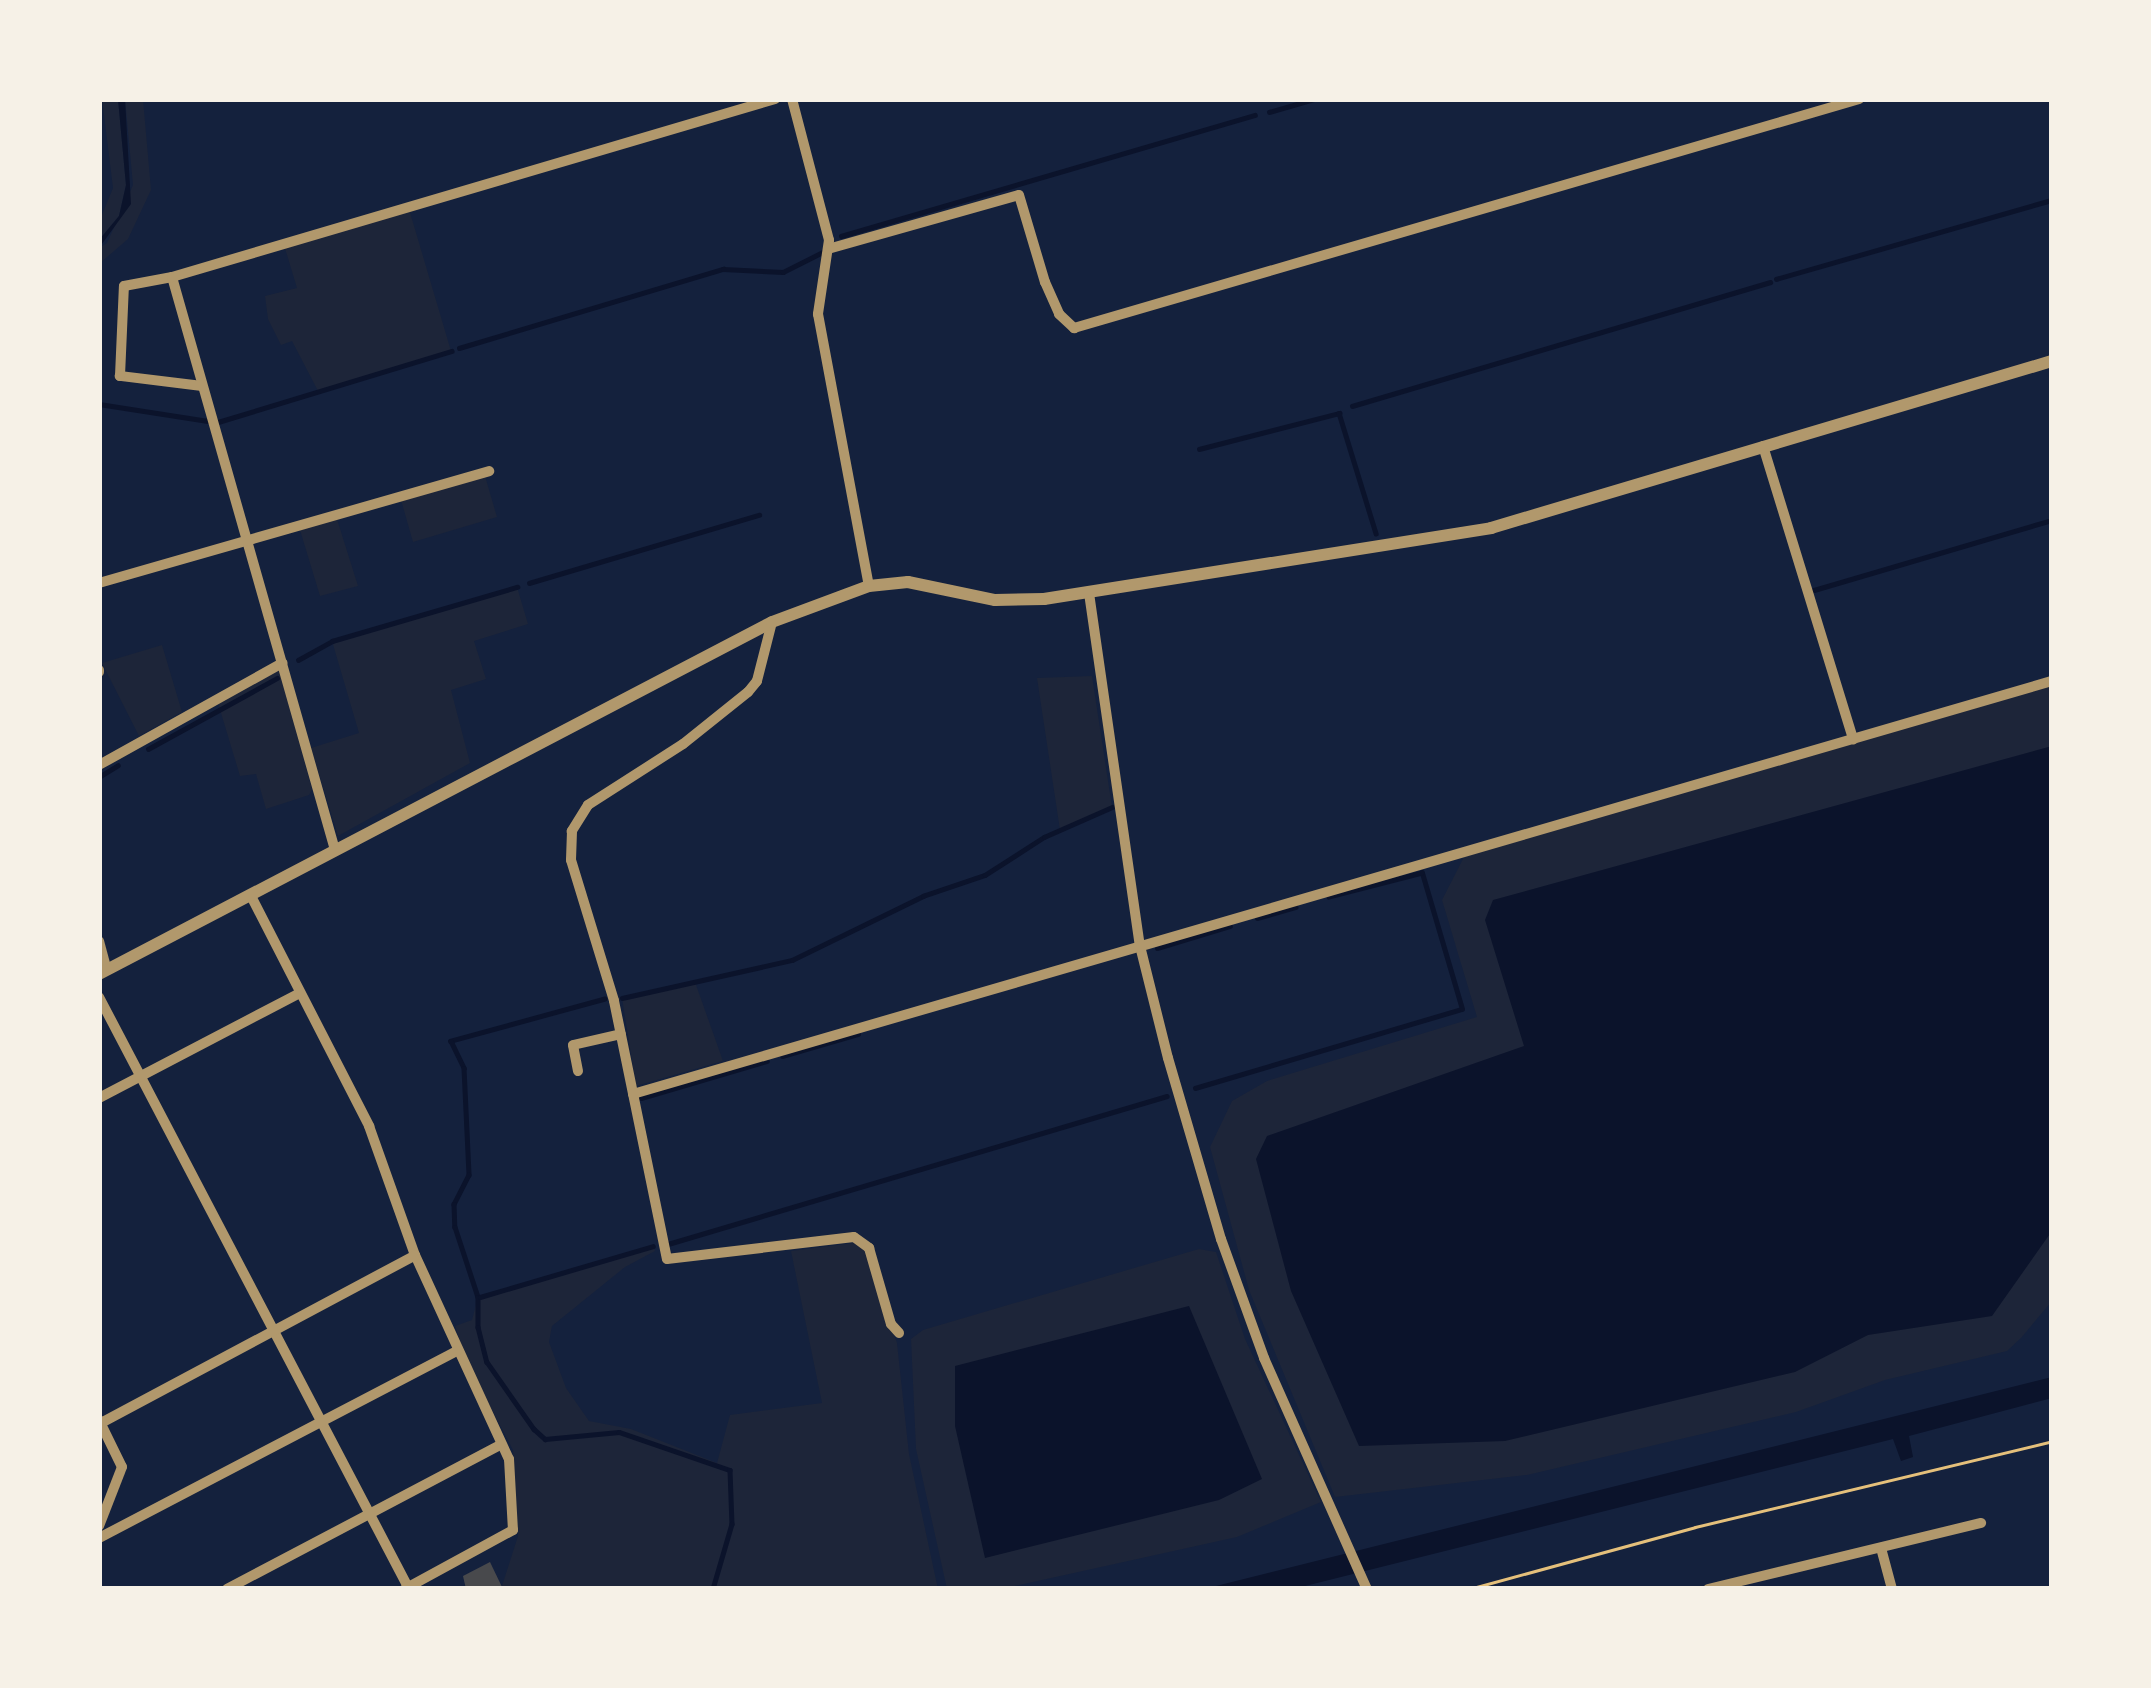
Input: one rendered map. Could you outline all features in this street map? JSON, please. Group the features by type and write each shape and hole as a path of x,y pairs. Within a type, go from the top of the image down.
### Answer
{"street":[{"path":"202,386 120,376 124,286 172,277 775,99"},
{"path":"792,99 828,250 818,314 868,586"},
{"path":"828,250 1019,195 1045,282 1059,314 1074,328 1859,99"},
{"path":"172,277 335,850"},
{"path":"99,941 103,972 772,622 868,586 908,582 995,600 1089,593 1123,583 1492,528 2052,361"},
{"path":"1763,446 1852,739"},
{"path":"99,583 489,471"},
{"path":"1089,593 1140,946 1222,1239 1264,1358 1367,1589"},
{"path":"772,622 762,665 748,692 588,806 572,831 571,860 621,1034 667,1259 854,1237 869,1248 891,1324 899,1333"},
{"path":"99,765 282,663"},
{"path":"633,1094 2052,681"},
{"path":"99,997 406,1588 513,1530 509,1460 416,1255 369,1126 251,896"},
{"path":"99,1098 300,993"},
{"path":"578,1071 574,1045 621,1034"},
{"path":"99,1526 122,1467 100,1422 416,1255"},
{"path":"99,1538 457,1351"},
{"path":"227,1589 500,1445"},
{"path":"1708,1589 1981,1523"},
{"path":"1881,1548 1892,1589"}],"path":[{"path":"1469,1589 1695,1527 2052,1442"}],"shaded area":[{"path":"102,99 118,99 126,185 119,216 99,240 99,222 113,188"},
{"path":"118,99 125,99 131,204 99,248 99,240 119,216 126,185"},
{"path":"125,99 143,99 151,190 128,239 99,264 99,248 107,243 133,185"},
{"path":"409,209 451,351 318,391 292,341 281,345 268,319 265,296 297,288 284,245"},
{"path":"485,476 497,517 413,542 401,500"},
{"path":"337,519 358,586 320,596 300,530"},
{"path":"517,587 528,624 474,641 486,679 451,690 470,763 338,836 311,748 359,733 332,641"},
{"path":"162,645 182,712 139,736 102,663"},
{"path":"279,670 312,789 309,795 266,809 256,774 240,776 218,703"},
{"path":"1092,676 1112,807 1060,830 1037,678"},
{"path":"2052,686 2052,1301 2021,1338 2007,1351 1885,1380 1796,1412 1527,1475 1335,1497 1249,1290 1210,1147 1232,1101 1267,1081 1477,1017 1442,900 1464,857"},
{"path":"2052,746 2052,1231 1992,1316 1868,1335 1795,1372 1505,1441 1359,1446 1291,1291 1256,1159 1267,1136 1524,1046 1485,920 1493,900"},
{"path":"695,982 723,1061 636,1086 622,998"},
{"path":"861,1242 897,1343 909,1454 938,1589 501,1589 518,1536 513,1450 467,1363 455,1326 472,1320 478,1297 653,1246 655,1251 625,1267 552,1326 549,1342 566,1388 589,1421 631,1429 717,1463 730,1415 822,1403 791,1251"},
{"path":"1199,1249 1216,1252 1245,1339 1321,1502 1237,1537 1001,1589 947,1589 916,1449 911,1339 923,1330"},
{"path":"1189,1306 1262,1479 1219,1500 985,1558 955,1426 955,1366"},
{"path":"2052,1377 2052,1398 1909,1436 1913,1457 1901,1461 1893,1439 1293,1589 1204,1589"}],"building":[{"path":"490,1562 502,1587 466,1589 463,1576"}],"waterway":[{"path":"1269,112 1314,99"},
{"path":"841,236 1255,115"},
{"path":"1776,279 2052,200"},
{"path":"459,348 723,269 783,272 823,252"},
{"path":"1352,406 1770,282"},
{"path":"218,422 451,351"},
{"path":"99,404 208,421"},
{"path":"1199,449 1339,413 1376,533"},
{"path":"529,583 759,515"},
{"path":"1814,590 2052,520"},
{"path":"298,660 332,641 517,587"},
{"path":"148,749 277,678"},
{"path":"99,777 118,765"},
{"path":"622,998 792,960 923,896 985,875 1044,837 1112,807"},
{"path":"1195,1088 1462,1009 1422,873 1329,897"},
{"path":"1257,918 1295,907"},
{"path":"1157,948 1230,926"},
{"path":"605,999 451,1041 464,1068 469,1175 454,1204 455,1227 478,1297 478,1327 487,1362 545,1439 619,1432 730,1470 732,1524 713,1589"},
{"path":"782,1056 858,1034"},
{"path":"641,1098 767,1061"},
{"path":"668,1244 1167,1096"},
{"path":"480,1297 653,1246"}]}
